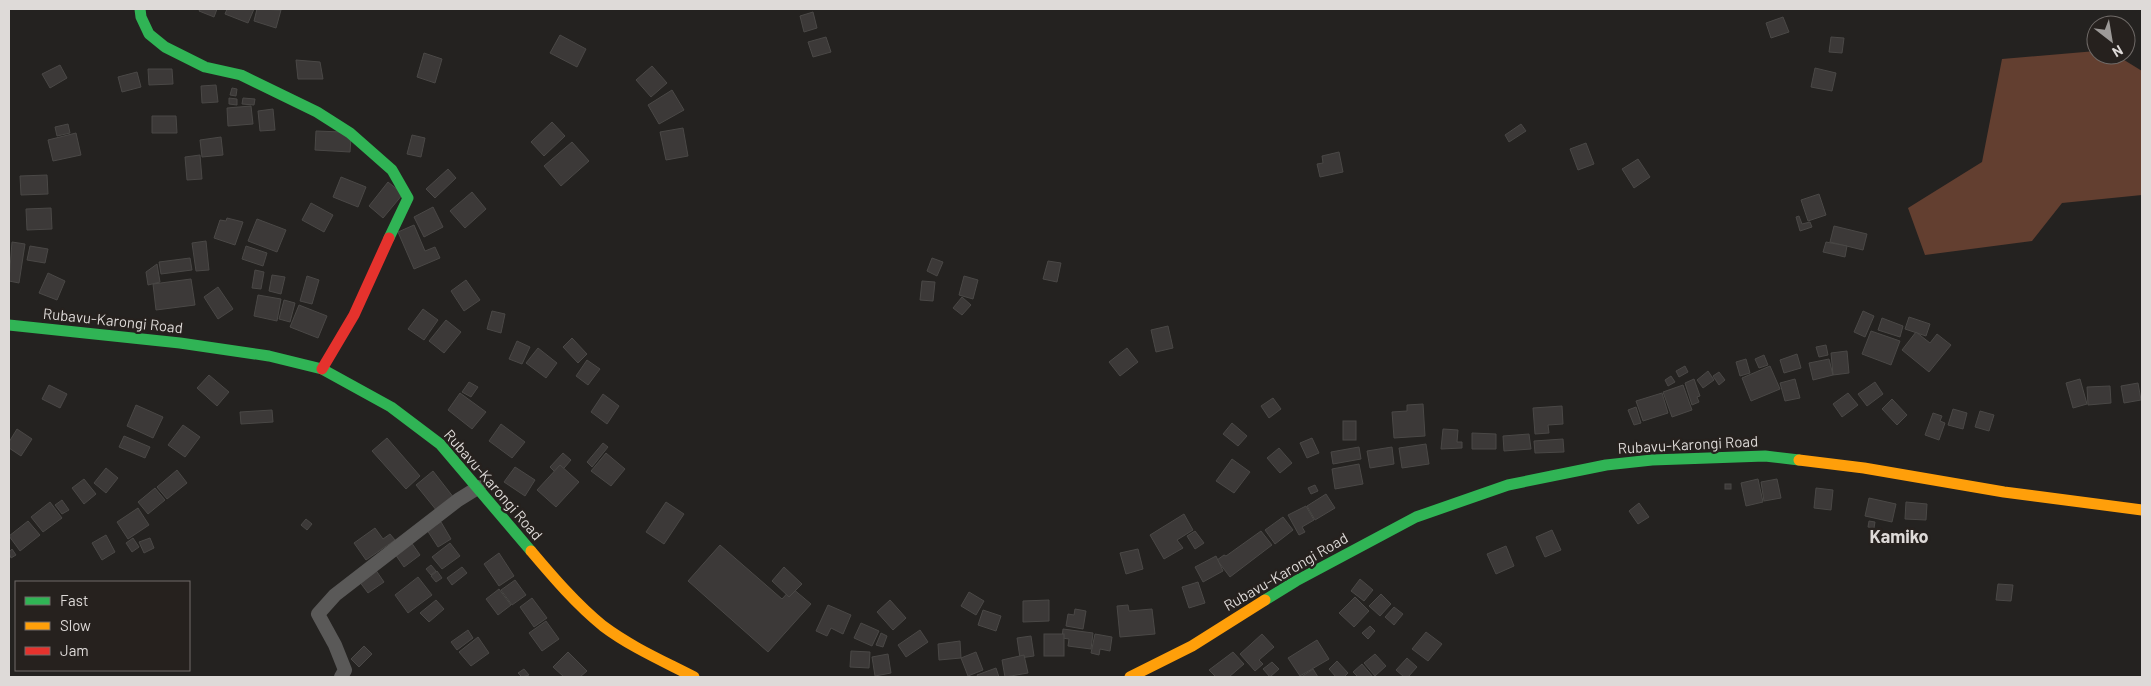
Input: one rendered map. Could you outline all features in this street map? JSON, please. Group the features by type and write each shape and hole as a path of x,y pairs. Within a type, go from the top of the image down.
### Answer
{"main road":[{"path":"140,9 141,17 149,34 165,47 205,67 241,75 317,112 350,133 392,170 408,198 354,315 322,369"},
{"name":"Rubavu-Karongi Road","path":"9,325 180,343 269,356 322,369 391,407 440,444 579,604 635,647 694,677"},
{"name":"Rubavu-Karongi Road","path":"1130,677 1192,646 1304,577 1416,517 1508,485 1606,465 1652,460 1765,456 1864,468 2004,492 2142,510"}],"street":[{"path":"342,677 345,670 335,645 318,614 335,595 458,500 479,487"}],"shaded area":[{"path":"2086,52 2086,65 2132,65 2142,71 2142,195 2062,203 2032,241 1925,255 1908,208 1982,162 2002,59"}],"building":[{"path":"200,9 217,9 214,17 199,11"},
{"path":"227,9 254,9 248,23 225,14"},
{"path":"257,9 281,10 276,28 254,21"},
{"path":"813,12 817,28 804,32 800,16"},
{"path":"1783,17 1789,32 1771,38 1766,23"},
{"path":"560,35 586,49 577,67 550,53"},
{"path":"826,37 831,52 813,57 808,42"},
{"path":"1831,37 1844,38 1842,53 1829,52"},
{"path":"424,53 442,59 435,83 417,77"},
{"path":"296,60 320,62 323,79 298,79"},
{"path":"60,65 67,78 50,88 42,74"},
{"path":"652,66 667,83 651,97 636,80"},
{"path":"1815,68 1836,73 1832,91 1811,87"},
{"path":"148,69 172,69 173,84 149,85"},
{"path":"137,72 141,87 122,92 118,77"},
{"path":"216,85 218,102 202,103 201,86"},
{"path":"232,88 237,89 236,96 230,95"},
{"path":"672,90 684,110 659,124 648,105"},
{"path":"229,98 237,99 237,105 229,104"},
{"path":"243,98 255,99 254,105 242,104"},
{"path":"251,106 253,124 228,126 227,108"},
{"path":"273,109 275,130 260,131 258,111"},
{"path":"152,116 176,116 177,133 152,133"},
{"path":"552,122 565,136 544,156 531,142"},
{"path":"68,124 70,133 57,136 55,127"},
{"path":"1521,124 1526,131 1509,142 1505,135"},
{"path":"683,128 688,156 666,160 660,132"},
{"path":"316,131 342,132 351,138 350,152 315,150"},
{"path":"76,133 81,155 53,161 48,140"},
{"path":"412,135 425,138 421,157 407,154"},
{"path":"221,137 223,155 202,157 200,140"},
{"path":"572,142 589,161 561,186 544,166"},
{"path":"1586,143 1594,164 1578,170 1570,149"},
{"path":"1339,152 1343,172 1320,177 1317,164 1323,163 1322,156"},
{"path":"200,155 202,179 187,180 185,157"},
{"path":"1638,159 1650,177 1634,188 1622,169"},
{"path":"448,169 456,178 435,198 426,189"},
{"path":"47,175 48,194 21,195 20,176"},
{"path":"341,177 366,187 358,207 333,197"},
{"path":"388,182 403,194 383,218 369,206"},
{"path":"472,192 486,209 465,228 450,211"},
{"path":"1819,194 1826,215 1808,221 1801,200"},
{"path":"311,203 333,215 324,232 302,220"},
{"path":"433,207 443,227 424,237 414,217"},
{"path":"51,208 52,229 27,230 26,209"},
{"path":"1799,216 1802,224 1810,222 1812,227 1800,231 1796,217"},
{"path":"227,218 243,222 235,245 214,238 220,220 226,221"},
{"path":"257,219 286,230 277,252 248,241"},
{"path":"414,225 425,251 435,247 440,258 414,269 398,232"},
{"path":"1834,226 1867,234 1863,250 1830,242"},
{"path":"206,241 209,270 196,271 192,243"},
{"path":"12,242 25,244 19,283 9,281"},
{"path":"1826,242 1847,246 1845,257 1823,252"},
{"path":"30,246 48,249 45,263 27,260"},
{"path":"246,246 267,253 263,266 242,259"},
{"path":"190,258 192,270 161,274 159,262"},
{"path":"932,258 943,262 937,276 927,271"},
{"path":"1048,261 1061,263 1057,282 1043,279"},
{"path":"157,264 160,282 148,285 146,272"},
{"path":"255,270 264,272 261,289 252,288"},
{"path":"48,273 65,281 57,300 39,293"},
{"path":"272,275 285,277 281,294 269,291"},
{"path":"307,276 319,280 312,304 300,301"},
{"path":"964,276 978,280 973,299 959,295"},
{"path":"191,279 195,305 156,310 153,284"},
{"path":"466,280 480,300 464,311 451,291"},
{"path":"922,281 935,282 933,301 920,300"},
{"path":"218,287 233,309 218,319 204,297"},
{"path":"258,295 281,299 277,321 254,316"},
{"path":"962,297 971,305 962,315 953,308"},
{"path":"284,300 295,303 290,322 279,319"},
{"path":"299,305 327,316 318,338 290,327"},
{"path":"423,309 438,320 424,340 408,329"},
{"path":"492,311 505,314 501,333 487,329"},
{"path":"1863,311 1874,316 1865,337 1854,332"},
{"path":"1909,317 1930,324 1926,336 1905,329"},
{"path":"1882,318 1903,326 1900,337 1878,330"},
{"path":"446,320 461,332 444,353 429,341"},
{"path":"1168,326 1173,348 1156,352 1151,330"},
{"path":"1871,331 1900,341 1891,365 1862,354"},
{"path":"1916,332 1930,343 1937,334 1951,345 1929,372 1902,350"},
{"path":"572,338 587,354 578,363 563,347"},
{"path":"517,341 530,347 522,364 509,359"},
{"path":"1826,345 1828,355 1819,357 1816,347"},
{"path":"538,348 557,363 546,378 526,363"},
{"path":"1127,348 1138,362 1120,376 1109,362"},
{"path":"1847,351 1849,373 1833,375 1831,353"},
{"path":"1797,354 1801,368 1784,373 1780,360"},
{"path":"1764,355 1768,365 1759,368 1755,359"},
{"path":"1746,359 1750,373 1740,376 1736,362"},
{"path":"1829,359 1833,375 1813,380 1809,363"},
{"path":"587,360 600,369 588,385 576,376"},
{"path":"1685,366 1688,372 1679,377 1676,371"},
{"path":"1770,366 1780,389 1751,401 1742,378"},
{"path":"1708,371 1714,380 1703,388 1697,380"},
{"path":"1719,372 1725,380 1719,385 1713,376"},
{"path":"209,375 229,392 217,406 197,388"},
{"path":"1671,376 1675,382 1668,386 1665,380"},
{"path":"1694,379 1700,396 1697,397 1699,402 1692,405 1685,383"},
{"path":"1795,379 1800,398 1785,401 1780,383"},
{"path":"2080,379 2087,404 2073,408 2066,383"},
{"path":"469,382 478,387 471,397 462,392"},
{"path":"1875,382 1883,394 1867,406 1858,394"},
{"path":"2138,383 2141,400 2124,403 2121,386"},
{"path":"49,385 67,394 60,408 42,399"},
{"path":"1683,385 1692,410 1672,417 1663,392"},
{"path":"2110,386 2111,403 2088,405 2087,387"},
{"path":"460,393 486,412 472,429 448,410"},
{"path":"1662,393 1668,413 1643,421 1636,401"},
{"path":"1848,393 1858,405 1842,417 1833,404"},
{"path":"603,394 619,406 607,424 591,412"},
{"path":"1273,398 1281,409 1269,418 1261,406"},
{"path":"1892,399 1907,415 1897,425 1882,409"},
{"path":"1423,404 1425,436 1394,438 1392,412 1407,411 1407,405"},
{"path":"136,405 163,417 153,438 127,426"},
{"path":"1562,406 1563,424 1548,425 1549,433 1535,434 1533,408"},
{"path":"1636,407 1641,423 1634,425 1628,410"},
{"path":"1953,409 1967,413 1963,429 1948,425"},
{"path":"272,410 273,422 241,424 240,412"},
{"path":"1980,411 1994,415 1989,431 1975,427"},
{"path":"1933,413 1942,416 1940,421 1945,423 1939,440 1925,435"},
{"path":"1343,421 1356,421 1356,440 1343,440"},
{"path":"1232,423 1247,436 1238,446 1223,434"},
{"path":"501,424 525,442 512,458 489,441"},
{"path":"183,425 200,437 185,457 168,445"},
{"path":"17,429 32,439 21,456 9,448 9,442"},
{"path":"1443,429 1458,430 1457,442 1462,442 1462,448 1441,449"},
{"path":"1472,433 1496,434 1496,449 1472,449"},
{"path":"1529,434 1531,449 1504,451 1503,436"},
{"path":"124,436 150,447 145,458 119,447"},
{"path":"387,438 420,476 406,489 372,451"},
{"path":"1312,438 1319,453 1307,458 1300,443"},
{"path":"1563,439 1564,452 1535,453 1534,441"},
{"path":"603,443 608,447 592,467 587,462"},
{"path":"1426,444 1429,464 1402,468 1399,448"},
{"path":"1359,447 1361,459 1333,464 1331,452"},
{"path":"1392,447 1394,464 1370,468 1367,451"},
{"path":"1279,448 1292,463 1280,473 1267,458"},
{"path":"563,453 571,460 558,475 550,467"},
{"path":"606,453 625,469 611,486 591,471"},
{"path":"1232,459 1250,472 1234,493 1216,481"},
{"path":"1359,464 1363,484 1335,489 1332,469"},
{"path":"560,465 579,482 556,507 537,490"},
{"path":"515,467 535,480 525,496 504,482"},
{"path":"106,468 118,478 106,493 94,483"},
{"path":"177,470 187,483 167,499 157,487"},
{"path":"433,471 454,498 437,511 416,485"},
{"path":"84,479 96,494 84,504 72,488"},
{"path":"1758,479 1763,502 1746,506 1741,483"},
{"path":"1777,479 1781,498 1764,501 1761,482"},
{"path":"1725,484 1731,484 1731,489 1725,489"},
{"path":"1315,485 1318,491 1311,494 1308,488"},
{"path":"155,488 165,500 148,514 138,502"},
{"path":"1816,488 1833,490 1831,510 1814,508"},
{"path":"1326,494 1335,508 1315,520 1307,506"},
{"path":"1869,498 1896,504 1892,522 1865,516"},
{"path":"62,500 69,510 62,514 55,505"},
{"path":"50,502 62,518 43,532 31,517"},
{"path":"666,502 684,514 664,544 646,532"},
{"path":"1906,502 1927,504 1926,520 1905,519"},
{"path":"1639,503 1649,517 1638,524 1629,511"},
{"path":"1306,506 1314,520 1302,527 1305,532 1299,535 1288,515"},
{"path":"138,508 149,525 128,539 117,522"},
{"path":"1184,514 1193,530 1177,540 1183,548 1164,559 1150,535"},
{"path":"1283,517 1293,530 1275,544 1265,530"},
{"path":"306,519 312,524 307,530 301,525"},
{"path":"28,521 40,535 20,551 9,536"},
{"path":"1869,521 1875,522 1874,528 1868,527"},
{"path":"441,522 451,539 438,547 427,530"},
{"path":"375,528 383,539 390,534 395,540 366,560 354,543"},
{"path":"1552,530 1561,550 1545,557 1536,537"},
{"path":"1195,531 1204,543 1195,549 1187,536"},
{"path":"1261,531 1272,545 1230,577 1217,560 1224,555 1226,556"},
{"path":"106,535 115,552 102,560 92,543"},
{"path":"133,538 139,547 132,552 126,543"},
{"path":"150,538 154,548 144,553 139,542"},
{"path":"411,542 420,555 404,567 395,554"},
{"path":"450,543 460,556 442,569 432,557"},
{"path":"720,545 782,599 792,588 811,604 768,652 688,581"},
{"path":"1506,546 1514,566 1496,574 1487,554"},
{"path":"12,549 16,555 11,558 9,552"},
{"path":"1138,549 1143,569 1126,574 1120,553"},
{"path":"499,553 514,576 499,586 484,564"},
{"path":"1216,556 1223,571 1203,582 1195,567"},
{"path":"431,565 436,571 431,575 426,569"},
{"path":"462,567 467,573 452,585 447,578"},
{"path":"784,567 802,584 789,597 772,581"},
{"path":"375,569 384,582 368,593 359,581"},
{"path":"437,571 442,578 436,582 431,576"},
{"path":"418,577 432,595 408,613 395,595"},
{"path":"1360,579 1373,590 1364,601 1351,591"},
{"path":"515,580 526,595 512,605 501,590"},
{"path":"1198,582 1205,603 1189,608 1182,587"},
{"path":"1998,584 2013,585 2011,601 1996,600"},
{"path":"499,589 511,605 498,615 486,599"},
{"path":"969,592 984,601 976,615 961,606"},
{"path":"1381,594 1391,604 1380,616 1369,606"},
{"path":"1355,597 1369,611 1354,627 1339,613"},
{"path":"532,598 547,618 534,627 520,607"},
{"path":"436,600 444,609 429,622 420,613"},
{"path":"890,600 906,618 893,630 877,612"},
{"path":"1049,600 1049,621 1023,622 1023,601"},
{"path":"828,605 851,615 843,634 831,628 827,636 816,631"},
{"path":"1128,605 1129,611 1152,609 1155,634 1120,637 1117,606"},
{"path":"1394,607 1403,614 1394,625 1385,617"},
{"path":"1075,609 1086,611 1083,629 1066,626 1068,614 1074,615"},
{"path":"983,610 1001,616 996,631 978,625"},
{"path":"546,621 559,639 542,651 529,633"},
{"path":"861,623 879,631 872,646 854,638"},
{"path":"1370,626 1375,631 1368,639 1362,633"},
{"path":"1063,629 1093,633 1091,649 1068,646 1069,639 1062,638"},
{"path":"468,630 473,638 457,650 451,642"},
{"path":"920,630 928,642 906,657 898,645"},
{"path":"1426,632 1442,644 1428,661 1412,649"},
{"path":"881,633 887,636 883,647 876,645"},
{"path":"1044,634 1064,634 1064,656 1044,656"},
{"path":"1095,634 1112,637 1110,651 1100,649 1099,655 1091,653"},
{"path":"1262,634 1274,647 1259,660 1263,664 1255,671 1240,654"},
{"path":"1031,636 1034,656 1020,658 1017,638"},
{"path":"478,637 489,653 471,666 459,652"},
{"path":"1317,640 1329,659 1300,676 1288,658"},
{"path":"960,641 961,658 939,660 938,644"},
{"path":"364,646 372,654 359,667 351,659"},
{"path":"851,651 870,652 869,668 850,667"},
{"path":"568,652 587,671 580,677 564,677 553,667"},
{"path":"976,652 983,670 968,676 961,658"},
{"path":"1233,652 1244,664 1229,677 1216,677 1209,670"},
{"path":"888,654 891,673 875,676 872,657"},
{"path":"1375,654 1386,666 1375,676 1364,663"},
{"path":"1024,655 1028,673 1005,677 1002,660"},
{"path":"1407,658 1417,667 1408,677 1404,677 1396,670"},
{"path":"1337,661 1348,673 1344,677 1336,677 1329,669"},
{"path":"1272,662 1279,669 1270,677 1263,669"},
{"path":"1362,664 1373,677 1358,677 1353,672"},
{"path":"996,668 999,677 978,677 977,675"},
{"path":"524,669 529,675 522,677 518,673"},
{"path":"1313,669 1318,677 1301,677"}],"traffic: fast":[{"path":"140,9 141,17 149,34 165,47 205,67 241,75 317,112 350,133 392,170 408,198 389,238"},
{"path":"9,325 180,343 269,356 322,369 391,407 440,444 531,551"},
{"path":"1265,600 1296,581 1416,517 1508,485 1606,465 1652,460 1765,456 1799,460"}],"traffic: slow":[{"path":"1799,460 1864,468 2004,492 2142,510"},
{"path":"531,551 574,599 603,626 636,647 694,677"},
{"path":"1130,677 1192,646 1265,600"}],"traffic: jam":[{"path":"322,369 354,315 389,238"}],"district":[{"name":"Kamiko","path":"1899,537"}]}
